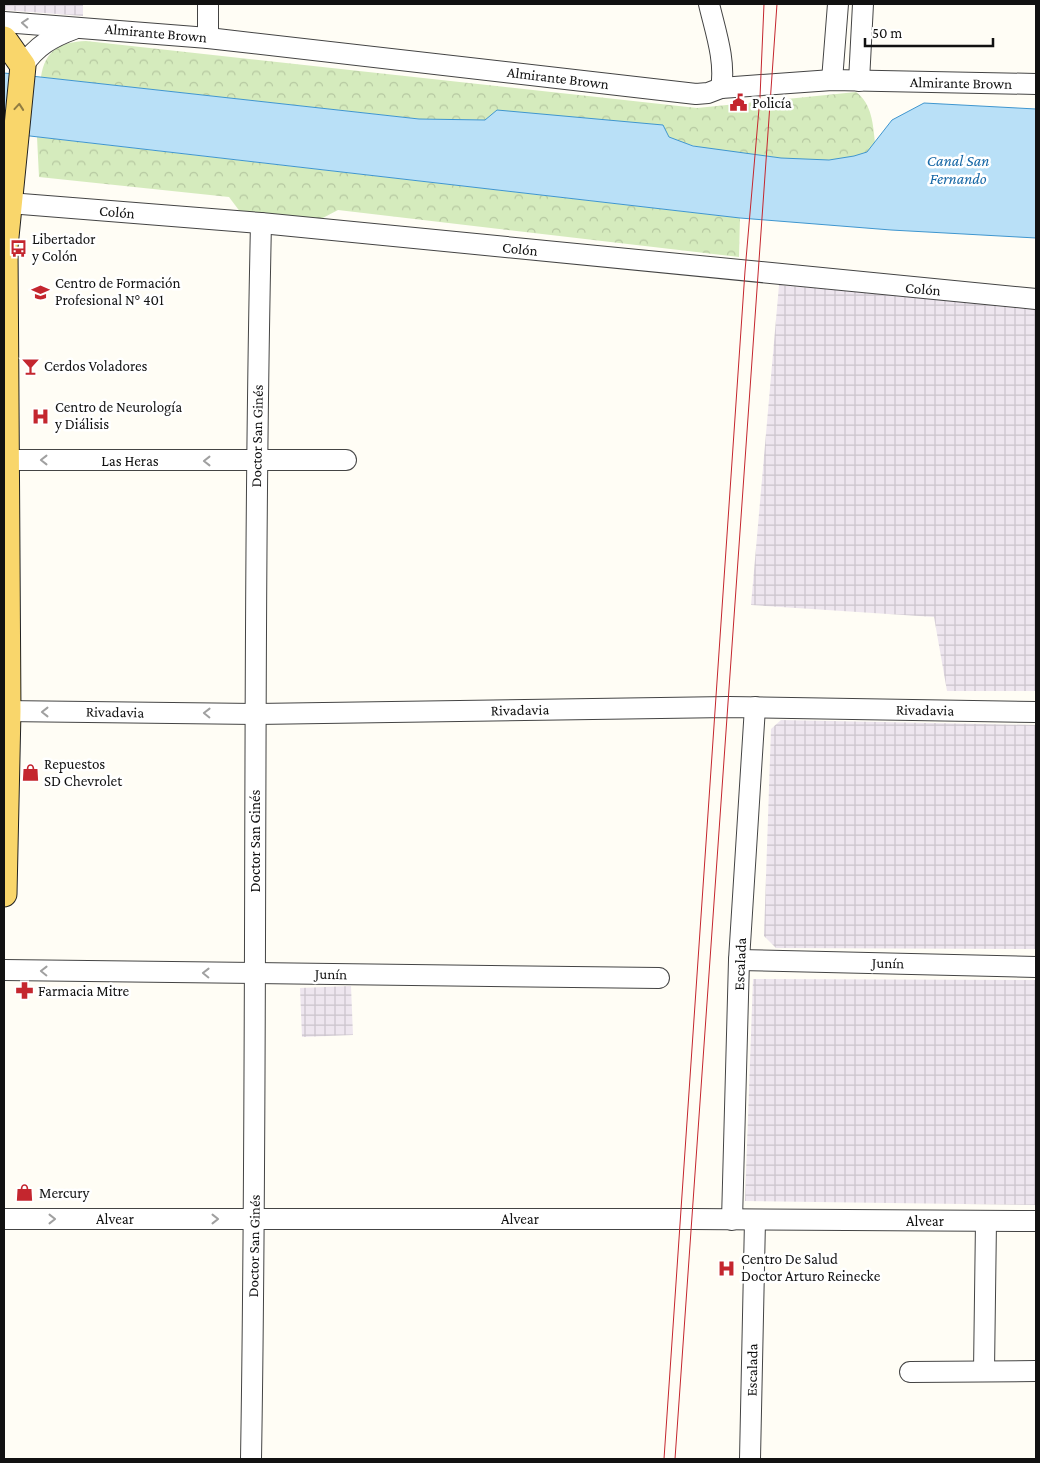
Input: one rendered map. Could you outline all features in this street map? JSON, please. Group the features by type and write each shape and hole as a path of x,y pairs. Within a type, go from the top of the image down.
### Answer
{"main road":[{"path":"4,39 23,66 6,202 4,894"}],"street":[{"path":"208,4 208,38"},
{"path":"709,4 721,62 723,78 720,88"},
{"path":"832,80 838,4"},
{"path":"859,81 863,4"},
{"name":"Almirante Brown","path":"4,22 208,38 696,94 708,93 720,88 832,80 1036,84"},
{"name":"Almirante Brown","path":"23,66 30,56 46,41 80,27"},
{"name":"Colón","path":"6,202 261,224 1036,299"},
{"name":"Doctor San Ginés","path":"252,1459 255,1219 256,462 261,224"},
{"name":"Las Heras","path":"5,460 256,462 346,460"},
{"name":"Rivadavia","path":"6,711 256,714 755,708 1036,712"},
{"name":"Escalada","path":"732,1220 739,960 755,708"},
{"name":"Junín","path":"739,960 1036,966"},
{"name":"Junín","path":"4,970 659,978"},
{"name":"Alvear","path":"4,1219 1036,1221"},
{"name":"Escalada","path":"750,1459 754,1220"},
{"path":"984,1372 986,1221"},
{"path":"910,1372 1036,1371"}],"shaded area":[{"path":"4,4 83,4 83,16 4,10"},
{"path":"779,285 1036,307 1036,691 947,691 934,617 751,605"},
{"path":"781,720 1036,725 1036,949 776,948 764,936 771,729"},
{"path":"753,979 1036,980 1036,1205 745,1201"},
{"path":"351,986 353,1035 302,1037 300,988"}],"green space":[{"path":"86,41 697,108 856,92 869,108 875,143 867,152 833,160 757,156 695,146 669,137 485,120 419,119 41,77 46,60 55,49 69,43"},
{"path":"37,137 740,218 739,257 338,210 317,221 241,213 229,197 39,177"}],"water":[{"name":"Canal San Fernando","path":"4,73 419,119 485,120 497,110 663,125 669,137 693,146 781,158 829,160 867,152 892,120 924,103 1036,109 1036,238 891,230 740,218 4,133"}],"tram line":[{"path":"664,1459 745,271 760,97 764,4"},
{"path":"675,1459 777,4"}],"place":[{"name":"Policía","path":"738,103"},
{"name":"Libertador y Colón","path":"18,248"},
{"name":"Centro de Formación Profesional N° 401","path":"41,292"},
{"name":"Cerdos Voladores","path":"30,366"},
{"name":"Centro de Neurología y Diálisis","path":"41,416"},
{"name":"Repuestos SD Chevrolet","path":"30,773"},
{"name":"Farmacia Mitre","path":"24,991"},
{"name":"Mercury","path":"25,1193"},
{"name":"Centro De Salud Doctor Arturo Reinecke","path":"727,1268"}]}
